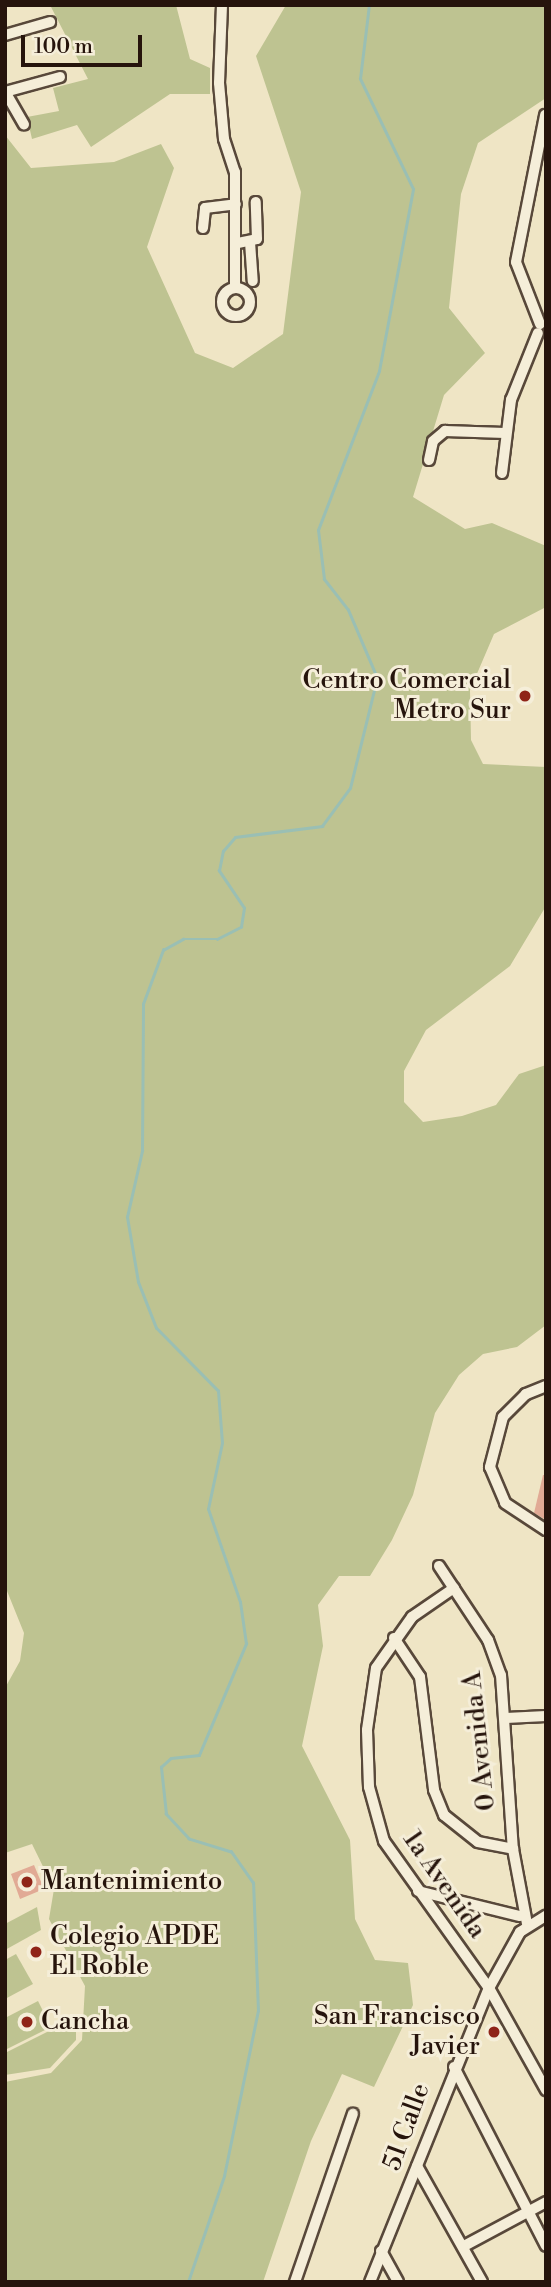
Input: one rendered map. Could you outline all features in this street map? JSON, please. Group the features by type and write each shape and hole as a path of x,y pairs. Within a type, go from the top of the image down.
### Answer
{"street":[{"path":"222,5 221,120 253,281"},
{"path":"5,35 50,22"},
{"path":"24,125 6,94 60,77"},
{"path":"502,472 505,433 543,329 516,262 545,115"},
{"path":"244,242 258,236 256,202"},
{"path":"203,228 206,208 236,204"},
{"path":"235,288 244,242"},
{"path":"429,460 433,441 445,431 505,433"},
{"path":"546,1386 509,1408 492,1444 490,1466 498,1492 515,1514 546,1530"},
{"name":"0 Avenida A","path":"439,1566 494,1652 506,1718 513,1849 527,1920"},
{"path":"454,1588 394,1638 420,1678 434,1790 444,1815 478,1842 513,1849"},
{"name":"1a Avenida","path":"394,1638 371,1686 367,1767 376,1821 418,1891 489,1988 546,2090"},
{"path":"506,1718 546,1716"},
{"path":"418,1891 527,1920 546,1916"},
{"name":"51 Calle","path":"370,2282 454,2067 489,1988 527,1920"},
{"path":"454,2067 546,2246"},
{"path":"295,2282 353,2114"},
{"path":"417,2166 482,2282"},
{"path":"464,2246 546,2202"},
{"path":"381,2251 398,2282"}],"green space":[{"path":"50,5 176,5 190,59 210,68 210,94 170,94 91,147 77,125 32,139 27,117 59,111 53,88 88,79"},
{"path":"286,5 546,5 546,98 478,143 461,194 449,308 485,353 444,395 413,497 465,529 492,523 546,546 546,607 494,634 470,690 471,740 483,764 546,767 546,906 510,966 426,1030 404,1071 404,1102 423,1122 462,1116 496,1105 519,1074 546,1065 546,1325 517,1347 483,1354 459,1375 435,1413 413,1495 392,1540 370,1576 339,1576 318,1605 323,1646 302,1746 350,1840 355,1919 375,1960 408,1963 413,2005 374,2087 342,2074 311,2141 263,2282 5,2282 5,2082 51,2073 82,2040 85,1986 49,1919 54,1889 32,1844 5,1853 5,1688 20,1661 24,1633 5,1586 5,135 31,168 114,162 161,144 174,168 147,247 195,353 233,368 283,334 301,192 256,56"},
{"path":"37,1907 41,1930 5,1950 5,1924"},
{"path":"16,1954 33,1984 5,1999 5,1960"},
{"name":"Cancha","path":"38,2001 51,2027 5,2050 5,2018"},
{"path":"65,2023 76,2028 76,2040 50,2068 5,2075 5,2053"}],"building":[{"path":"543,1475 546,1475 546,1520 534,1513"},
{"name":"Mantenimiento","path":"34,1865 44,1889 20,1899 11,1874"}],"waterway":[{"path":"188,2282 224,2176 258,2011 253,1883 231,1852 189,1839 166,1814 161,1767 171,1758 199,1755 246,1644 240,1602 208,1509 222,1443 218,1391 156,1328 138,1282 127,1217 142,1151 143,1004 163,950 183,939 217,939 241,927 244,908 219,871 223,851 235,837 322,826 350,788 377,678 348,610 324,579 318,530 379,371 413,189 360,79 369,5"}],"place":[{"name":"Centro Comercial Metro Sur","path":"525,696"},
{"name":"Mantenimiento","path":"27,1882"},
{"name":"Colegio APDE El Roble","path":"36,1952"},
{"name":"Cancha","path":"27,2022"},
{"name":"San Francisco Javier","path":"494,2032"}]}
